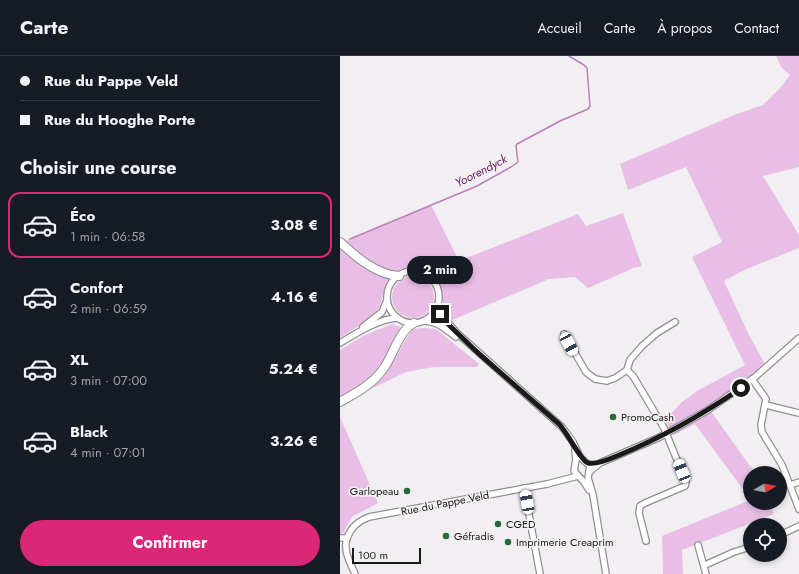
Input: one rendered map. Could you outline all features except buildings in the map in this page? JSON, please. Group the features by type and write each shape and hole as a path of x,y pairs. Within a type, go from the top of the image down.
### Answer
{"highway":[{"path":"340,242 359,258 377,269 390,275 399,276"},
{"path":"340,402 366,386 379,375 405,330 418,322"}],"street":[{"path":"342,342 380,315 387,300 389,287 399,276 407,272 414,272 429,278 437,291 437,304 439,312 448,324 477,352 559,424 571,439 579,455 590,468 589,473 606,574"},
{"path":"387,300 390,310 398,318 405,322 431,321 438,324 477,352"},
{"path":"418,322 431,315 437,304"},
{"path":"342,342 375,324 389,319 398,318"},
{"path":"564,334 583,369 592,378 607,381 626,370 630,360 642,346 654,335 675,322"},
{"path":"578,476 583,477 595,467 608,460 667,434 708,410 752,379 799,338"},
{"path":"626,370 633,376 667,434 686,484 685,486 640,506 639,513 646,541"},
{"path":"752,379 765,397 766,406 762,423 762,432 782,465 799,509"},
{"path":"766,406 799,413"},
{"path":"571,439 575,453 574,472 586,485 594,504"},
{"path":"575,465 579,461 594,463 608,460"},
{"name":"Rue du Pappe Veld","path":"558,481 567,476 575,465"},
{"name":"Rue du Pappe Veld","path":"347,538 355,524 362,519 369,517 524,488 578,476"},
{"path":"790,485 799,482"},
{"path":"524,488 540,574"},
{"path":"787,532 799,526"},
{"path":"340,538 347,538 345,546 346,552 355,574"},
{"path":"698,545 705,565 706,574"},
{"path":"705,565 743,549"}],"shaded area":[{"path":"776,56 799,56 799,167 763,176 799,235 799,248 742,271 724,281 748,333 765,364 708,407 750,466 743,466 743,489 695,424 674,435 665,420 682,402 697,391 745,365 692,257 722,242 686,167 628,190 620,164 734,115 763,105 781,87 790,75 781,67"},
{"path":"431,205 459,261 578,214 586,226 623,213 642,266 588,288 575,277 549,279 450,321 444,309 442,291 438,281 431,273 415,268 394,273 384,271 366,260 345,241"},
{"path":"340,246 373,272 388,279 379,308 368,320 340,338"},
{"path":"413,276 428,282 434,297 428,312 413,318 398,312 392,297 398,282"},
{"path":"392,324 401,327 378,372 353,391 340,398 340,350 363,336"},
{"path":"412,329 436,329 479,364 477,367 434,367 406,372 371,389 385,375"},
{"path":"340,417 378,503 352,517 343,533 340,534"},
{"path":"743,503 743,510 772,510 774,514 764,518 743,518 743,526 682,550 683,574 663,574 662,536"}],"waterway":[{"name":"Yoorendyck","path":"350,239 477,186 518,162 517,144 560,121 588,109 590,106 587,68 569,56"}],"place":[{"name":"PromoCash","path":"613,417"},
{"name":"Garlopeau","path":"407,491"},
{"name":"CGED","path":"498,524"},
{"name":"Géfradis","path":"446,536"},
{"name":"Imprimerie Creaprim","path":"508,542"}],"route":[{"path":"440,314 477,352 542,408 567,432 580,457 588,463 608,460 672,431 741,388"}]}
